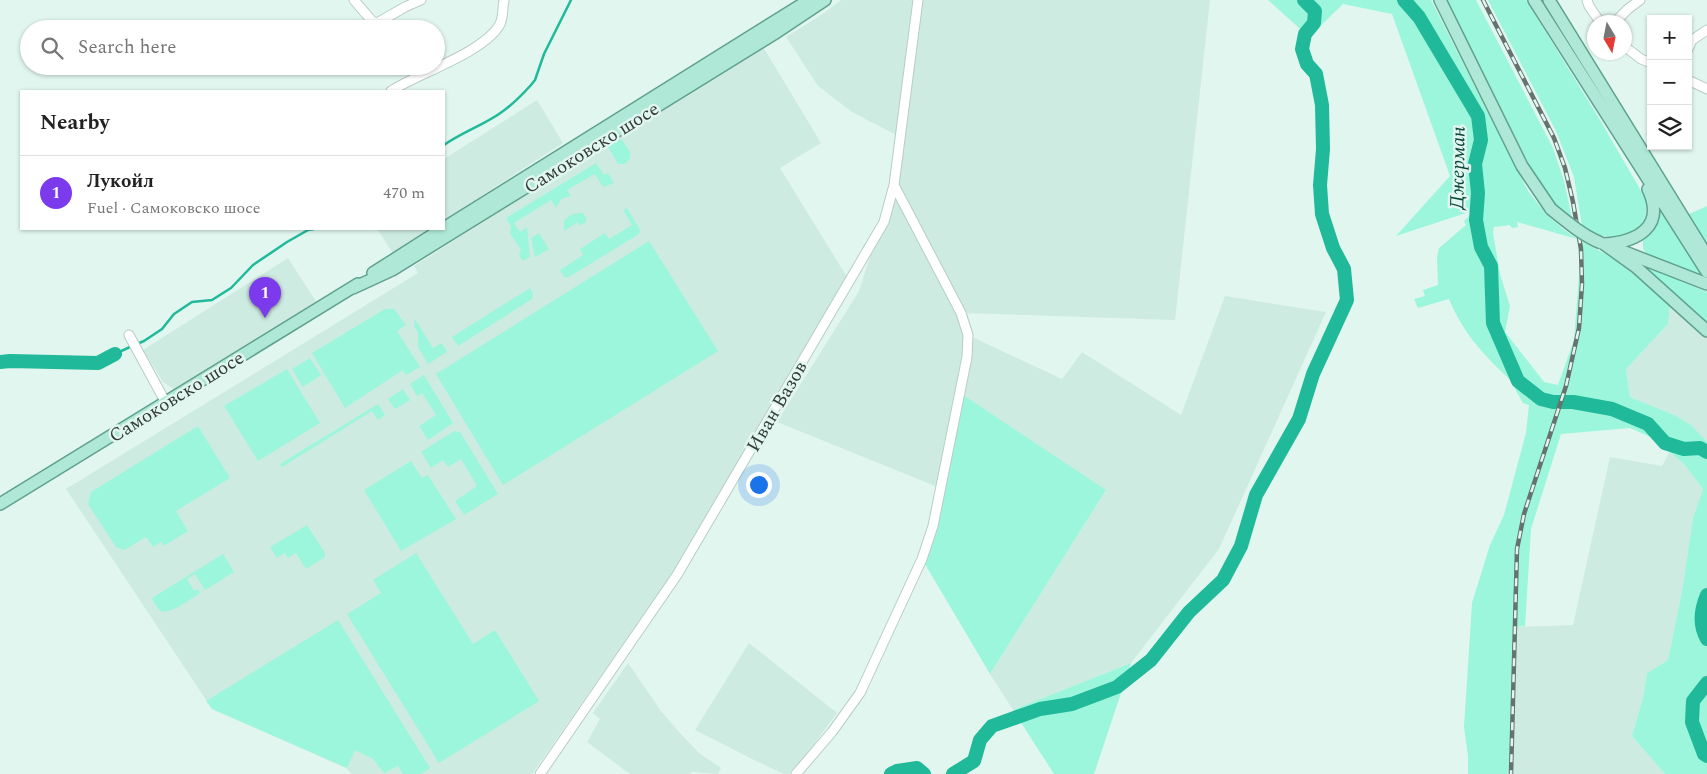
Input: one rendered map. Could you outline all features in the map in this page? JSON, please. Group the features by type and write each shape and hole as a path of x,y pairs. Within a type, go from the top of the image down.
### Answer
{"main road":[{"name":"Самоковско шосе","path":"445,227 809,0"},
{"name":"Самоковско шосе","path":"353,288 392,270 825,0"},
{"path":"1440,0 1522,166 1551,209 1588,237 1707,284"},
{"path":"1534,0 1707,272"},
{"path":"1549,0 1707,256"},
{"path":"1603,244 1628,241 1640,235 1645,231 1652,218 1653,204 1651,196 1632,156"},
{"name":"Самоковско шосе","path":"0,504 353,288 440,230"},
{"path":"1640,235 1638,247 1643,258"},
{"path":"1603,244 1636,267 1707,331"}],"street":[{"path":"354,0 371,20"},
{"path":"381,20 421,0"},
{"path":"445,64 468,52 498,26 502,16 504,0"},
{"name":"Иван Вазов","path":"540,774 677,575 884,222 894,185 918,0"},
{"path":"1587,0 1595,15"},
{"path":"1622,15 1640,0"},
{"path":"1692,40 1707,30"},
{"path":"1632,52 1647,61"},
{"path":"393,90 423,75"},
{"path":"1692,82 1707,89"},
{"path":"796,774 832,732 860,693 922,559 933,526 967,356 968,335 961,313 894,185"},
{"path":"131,338 166,403"}],"shaded area":[{"path":"841,0 1210,0 1175,320 962,313 968,335 1062,379 1082,352 1181,415 1225,296 1326,312 1219,549 1131,663 1013,710 990,674 1106,490 940,488 777,422 859,291 877,235 884,222 900,137 852,112 818,86 786,37"},
{"path":"762,45 821,143 780,168 847,277 670,577 532,774 352,774 346,768 212,709 66,489 418,273 414,266"},
{"path":"537,100 563,143 445,219 445,158"},
{"path":"378,230 428,230 393,253"},
{"path":"288,258 317,303 175,390 163,382 143,350"},
{"path":"1670,303 1707,338 1707,442 1674,415 1630,397 1626,369 1668,324"},
{"path":"1670,451 1684,464 1703,489 1693,518 1682,591 1668,660 1647,673 1643,698 1632,736 1665,774 1511,774 1514,627 1573,625 1610,457 1662,466"},
{"path":"749,643 837,713 806,755 789,774 784,774 754,760 695,730"},
{"path":"628,663 661,711 679,732 699,753 721,768 718,774 692,772 691,774 630,774 587,742 600,719 593,713"}],"green space":[{"path":"1268,0 1431,0 1528,191 1546,214 1577,239 1611,257 1670,303 1668,324 1626,369 1630,397 1674,415 1691,425 1707,442 1707,774 1665,774 1632,736 1643,698 1647,673 1668,660 1682,591 1693,518 1703,489 1684,464 1655,439 1630,428 1561,434 1531,529 1525,626 1514,627 1511,774 1468,774 1468,756 1464,727 1472,603 1490,545 1504,515 1526,433 1529,405 1523,403 1515,389 1516,385 1477,346 1461,324 1449,299 1418,308 1414,299 1425,296 1423,290 1438,285 1437,257 1439,248 1466,225 1464,221 1475,210 1396,236 1450,176 1392,14 1343,4 1309,37","holes":["1517,222 1577,239 1580,263 1574,340 1558,385 1544,382 1505,332 1510,306 1500,274 1493,233 1494,227 1510,225 1512,228 1518,227"]},
{"path":"1447,0 1476,0 1553,148 1564,181 1572,218 1555,204 1538,182"},
{"path":"1488,0 1526,0 1600,120 1644,196 1645,215 1636,233 1608,237 1596,234 1582,226 1574,177 1556,131"},
{"path":"615,138 622,140 630,152 630,158 625,164 618,164 608,147 611,140"},
{"path":"596,163 604,175 608,173 614,183 603,187 595,174 567,190 571,196 561,199 556,208 551,200 514,223 520,232 527,227 530,257 523,261 519,255 521,250 510,233 511,226 506,218"},
{"path":"1657,203 1705,278 1648,255 1643,249 1643,240 1649,232"},
{"path":"1707,206 1707,248 1687,215"},
{"path":"627,208 640,230 639,234 569,277 564,277 560,270 583,255 580,249 605,233 609,239 632,225 623,210"},
{"path":"582,213 586,217 586,222 580,226 578,222 564,231 564,221 566,219 574,214"},
{"path":"539,233 549,249 535,257 531,238"},
{"path":"649,241 718,351 503,485 436,374"},
{"path":"1642,265 1707,292 1707,326"},
{"path":"530,288 533,294 532,299 458,346 452,337"},
{"path":"385,309 394,309 406,325 397,331 420,367 406,375 403,370 345,408 312,353"},
{"path":"415,319 433,348 442,343 447,352 428,364 418,347 418,333 414,326"},
{"path":"310,358 321,375 303,387 292,369"},
{"path":"287,369 320,423 258,461 224,406"},
{"path":"424,375 453,423 428,440 419,426 436,415 422,393 417,396 410,384"},
{"path":"403,389 410,400 395,409 388,399"},
{"path":"960,393 1106,490 990,674 922,559"},
{"path":"378,404 385,415 378,420 372,411 282,467 280,464"},
{"path":"198,426 230,478 176,511 188,531 164,546 161,542 153,547 146,537 124,550 116,547 88,504 91,492"},
{"path":"454,431 460,432 498,494 464,515 455,501 477,486 461,459 448,467 443,460 431,468 421,452"},
{"path":"411,461 422,478 428,475 456,519 401,551 364,490"},
{"path":"307,525 325,553 325,557 306,569 296,553 288,558 285,553 277,558 270,547"},
{"path":"416,553 473,644 495,630 539,701 439,763 347,614 381,593 373,580"},
{"path":"223,554 234,572 205,590 195,574 187,579 194,591 198,589 200,593 170,611 165,612 158,609 152,598"},
{"path":"338,620 430,768 421,774 403,774 398,766 384,773 373,759 355,750 347,768 212,709 206,701"},
{"path":"1131,663 1094,774 1054,774 1013,710"}],"waterway":[{"path":"445,144 503,111 531,85 571,0"},
{"path":"953,774 974,761 980,740 992,726 1040,709 1072,704 1117,687 1151,660 1189,612 1223,580 1241,546 1256,495 1299,419 1313,374 1347,300 1344,269 1333,248 1322,214 1320,185 1323,149 1322,105 1316,74 1307,64 1302,49 1305,34 1314,23 1315,11 1304,0"},
{"name":"Джерман","path":"1404,0 1419,17 1478,116 1481,140 1475,164 1478,193 1476,220 1481,247 1491,266 1493,323 1518,381 1541,399 1612,409 1648,424 1665,443 1684,449 1700,448 1707,452"},
{"path":"137,344 162,329 174,314 192,302 212,300 231,288 253,265 308,230"},
{"path":"115,354 132,346"},
{"path":"0,362 98,363 115,354"},
{"name":"Джерман","path":"1707,595 1702,617 1704,634 1707,639"},
{"name":"Джерман","path":"1707,683 1693,701 1692,722 1704,754 1707,756"},
{"path":"891,774 897,771 917,768 924,774"}],"railway":[{"path":"1483,0 1554,138 1565,168 1581,249 1582,284 1579,328 1566,386 1524,514 1517,549 1511,774"}],"place":[{"name":"Лукойл","path":"265,318"}]}
